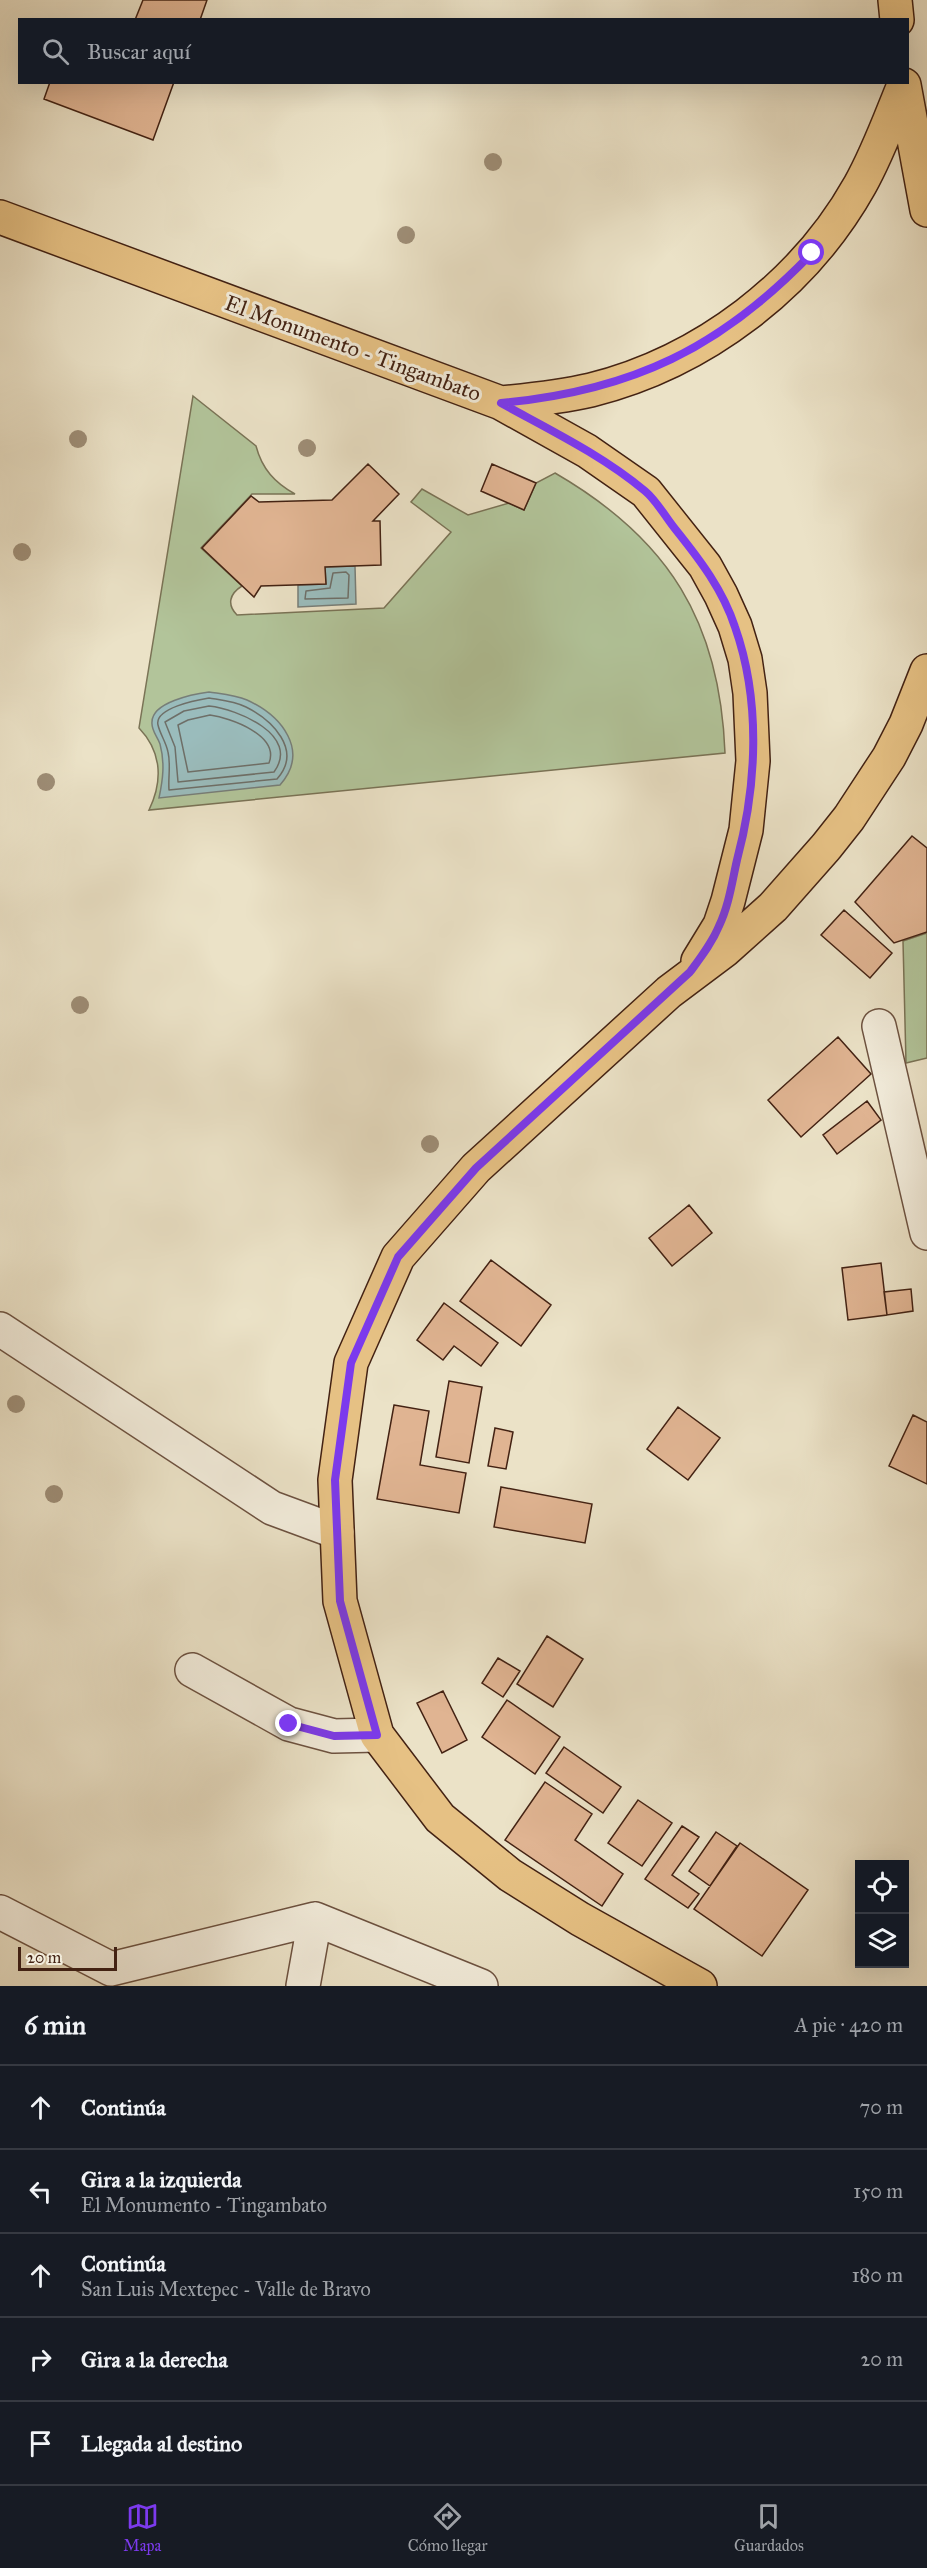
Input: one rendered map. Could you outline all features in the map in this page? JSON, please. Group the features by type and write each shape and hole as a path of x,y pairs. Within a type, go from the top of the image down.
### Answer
{"main road":[{"path":"895,0 897,18"},
{"path":"904,84 927,210"},
{"path":"501,403 547,399 581,392 636,375 689,351 719,334 753,310 791,275 838,220 860,186 879,149 904,84"},
{"name":"El Monumento - Tingambato","path":"0,217 501,403 587,451 646,492 705,566 735,626 745,659 750,693 753,760 746,830 728,901 720,925 707,949 690,972 669,992"},
{"path":"700,1986 689,1982 510,1875 440,1818 377,1735 340,1601 335,1480 351,1363 398,1257 476,1168 669,992 725,950 773,907 849,818 889,757 906,724 927,671"}],"street":[{"path":"879,1026 927,1233"},
{"path":"0,1329 272,1508 337,1532"},
{"path":"192,1670 289,1724 334,1736 377,1735"},
{"path":"0,1912 109,1978 315,1919 481,1986"},
{"path":"303,1986 315,1919"}],"green space":[{"path":"193,396 256,446 270,474 295,494 252,494 201,548 242,586 234,592 231,600 237,615 384,608 451,532 411,502 422,489 468,515 509,503 524,510 536,483 555,473 595,499 629,526 658,556 681,589 699,624 712,663 721,706 725,753 149,810 157,788 158,767 152,747 139,728"},
{"path":"927,933 927,1058 906,1063 903,941"}],"water":[{"path":"355,566 356,604 298,607 298,585 326,584 325,567"},
{"path":"209,692 247,700 271,715 281,725 292,747 289,772 280,785 159,798 163,764 160,744 152,728 154,715 166,704 175,700"}],"building":[{"path":"143,0 207,0 201,18 136,18"},
{"path":"49,84 173,84 153,140 44,99"},
{"path":"368,464 399,494 373,521 380,521 381,565 325,567 326,584 261,586 254,597 202,548 251,496 259,502 332,500"},
{"path":"492,464 536,483 524,510 481,491"},
{"path":"912,836 927,848 927,932 894,943 855,902"},
{"path":"844,910 892,953 870,978 821,935"},
{"path":"838,1037 871,1074 801,1137 768,1100"},
{"path":"867,1101 881,1120 837,1154 823,1135"},
{"path":"689,1205 712,1233 672,1266 649,1238"},
{"path":"491,1260 551,1305 521,1346 460,1301"},
{"path":"881,1263 887,1315 848,1320 842,1268"},
{"path":"911,1289 913,1311 887,1315 884,1292"},
{"path":"444,1303 498,1343 481,1366 454,1346 443,1360 417,1340"},
{"path":"449,1381 482,1387 469,1463 436,1457"},
{"path":"394,1405 429,1411 420,1465 466,1473 459,1513 377,1499"},
{"path":"678,1407 720,1438 688,1480 647,1449"},
{"path":"913,1415 927,1422 927,1484 889,1466"},
{"path":"495,1428 513,1432 506,1469 488,1466"},
{"path":"501,1487 592,1504 585,1543 494,1527"},
{"path":"547,1636 583,1659 553,1707 517,1684"},
{"path":"498,1658 520,1671 503,1697 482,1683"},
{"path":"443,1691 467,1740 442,1753 417,1703"},
{"path":"507,1700 560,1737 535,1774 482,1737"},
{"path":"564,1747 621,1787 603,1813 546,1773"},
{"path":"545,1782 592,1814 575,1840 623,1874 602,1906 505,1840"},
{"path":"638,1800 672,1823 642,1866 608,1843"},
{"path":"682,1826 699,1837 672,1875 699,1894 688,1908 645,1879"},
{"path":"716,1832 737,1846 710,1886 689,1871"},
{"path":"740,1843 808,1890 762,1956 694,1909"}],"route":[{"path":"289,1724 334,1736 377,1735 340,1601 335,1480 351,1363 398,1257 476,1168 690,972 707,949 720,925 746,830 753,760 750,693 745,659 735,626 705,566 646,492 587,451 501,403 547,399 592,389 636,375 679,357 719,334 753,310 784,283 812,253"}]}
